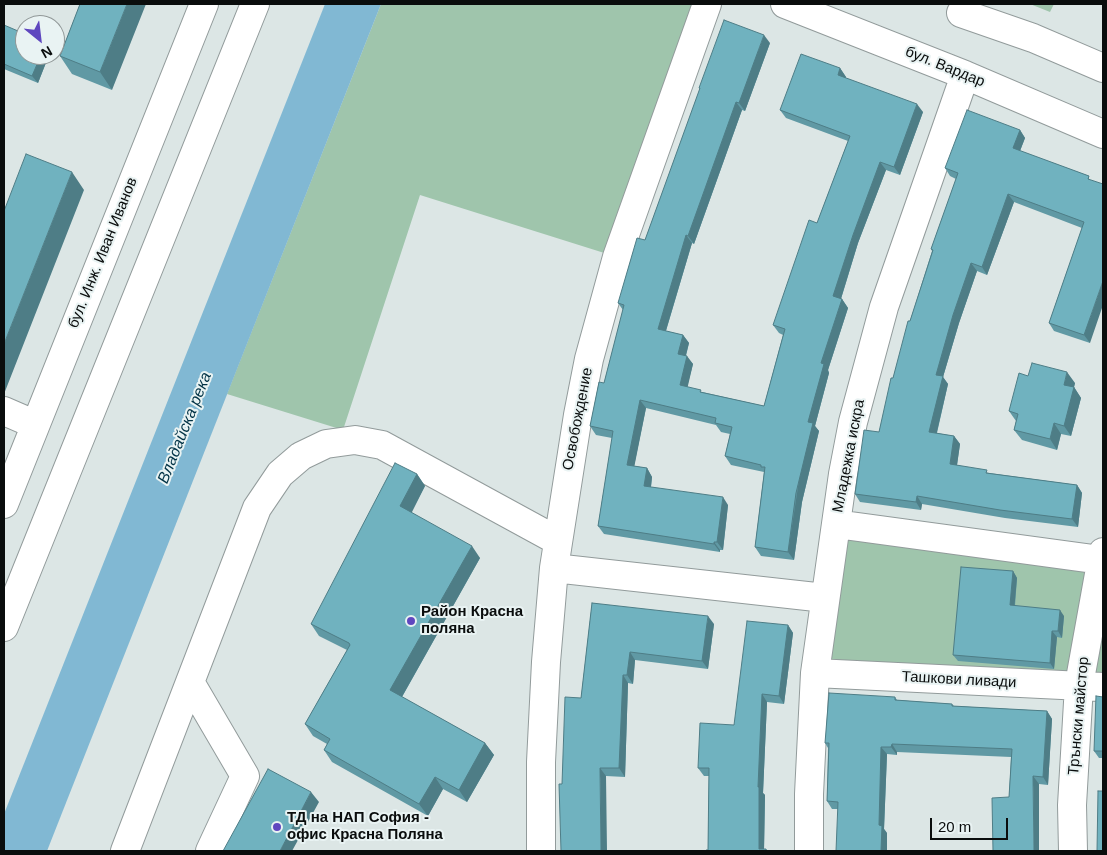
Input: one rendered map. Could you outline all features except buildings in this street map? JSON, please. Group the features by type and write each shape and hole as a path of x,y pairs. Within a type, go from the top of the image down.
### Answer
{"street":[{"name":"бул. Инж. Иван Иванов","path":"4,504 34,424 204,4"},
{"path":"4,627 255,4"},
{"name":"Освобождение","path":"541,851 541,762 554,568 578,415 589,359 617,257 707,4"},
{"name":"бул. Вардар","path":"785,4 965,75 1103,134"},
{"path":"961,13 1033,38 1103,68"},
{"name":"Младежка искра","path":"809,851 809,794 815,672 843,474 853,422 884,307 965,75"},
{"path":"4,412 34,424"},
{"path":"125,851 257,508 280,474 301,456 326,444 355,440 382,445 558,541"},
{"path":"836,524 1101,571"},
{"path":"554,568 825,598"},
{"name":"Трънски майстор","path":"1073,851 1072,805 1091,686 1101,571"},
{"name":"Ташкови ливади","path":"815,672 1091,686"},
{"path":"190,682 246,776 210,851"}],"green space":[{"path":"381,4 697,4 617,257 420,195 343,430 227,394"},
{"path":"1030,4 1054,4 1050,12"},
{"path":"836,524 1101,560 1079,685 815,673"},
{"path":"1103,589 1103,683 1082,682"}],"water":[{"name":"Владайска река","path":"325,4 381,4 47,851 4,851 4,814"}],"place":[{"name":"Район Красна поляна","path":"411,621"},
{"name":"ТД на НАП София - офис Красна Поляна","path":"277,827"}]}
